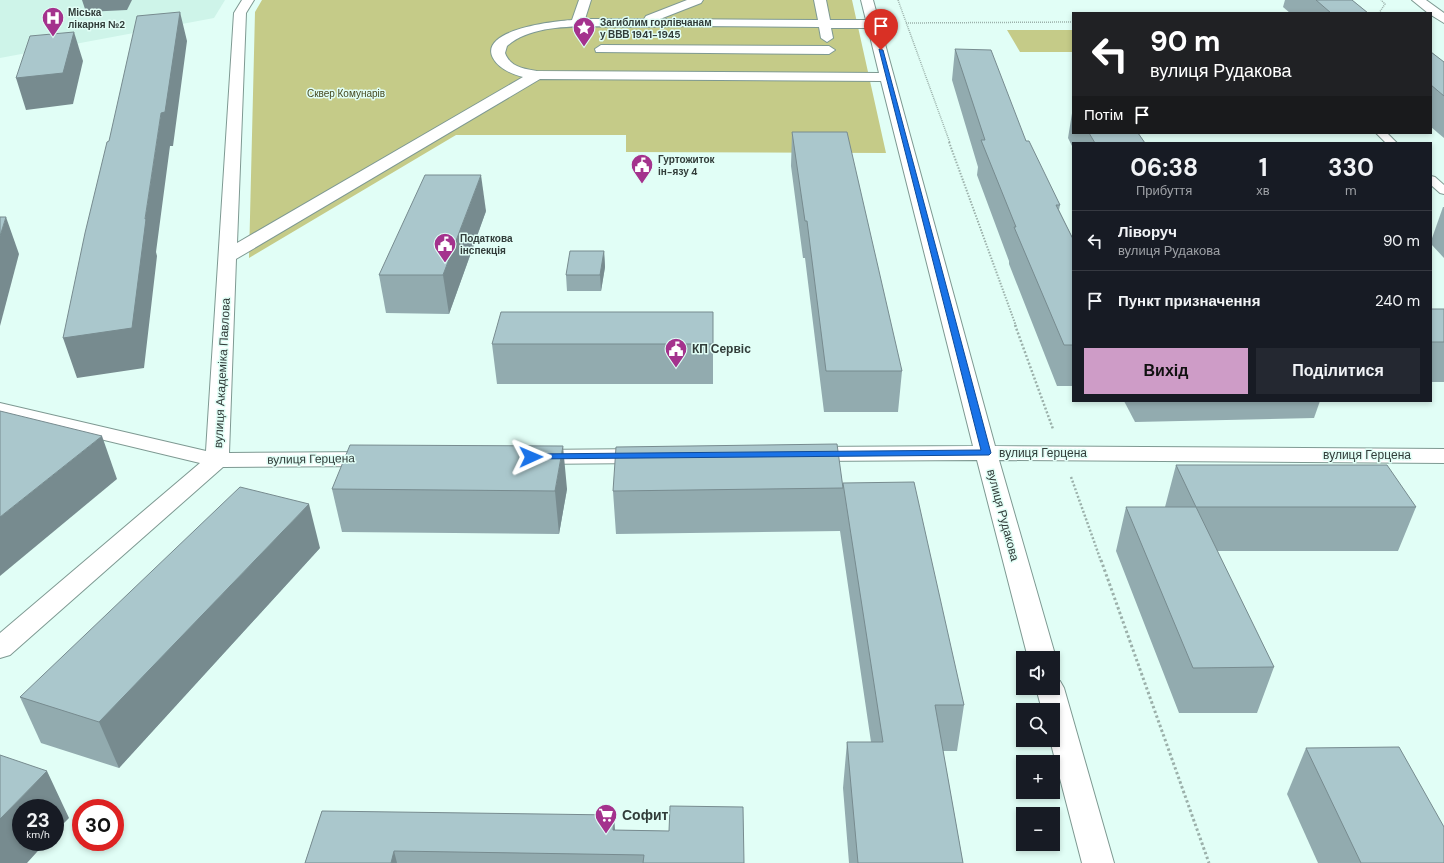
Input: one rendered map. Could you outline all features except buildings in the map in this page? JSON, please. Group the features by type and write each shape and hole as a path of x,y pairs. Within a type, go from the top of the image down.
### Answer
{"street":[{"name":"вулиця Академіка Павлова","path":"0,648 217,460 240,13 248,0"},
{"path":"577,24 585,0"},
{"path":"646,23 697,0"},
{"path":"820,0 834,77"},
{"name":"вулиця Рудакова","path":"867,0 986,453 1040,651"},
{"path":"1418,0 1444,19"},
{"path":"646,23 650,49 646,76"},
{"path":"874,24 577,24 552,26 520,33 507,39 499,45 497,52 500,59 508,67 520,73 537,75 888,77"},
{"path":"601,49 829,50"},
{"path":"228,256 537,75"},
{"name":"вулиця Герцена","path":"0,409 217,460 392,459"},
{"name":"вулиця Герцена","path":"788,455 1062,453 1444,456"},
{"path":"510,458 669,456"},
{"path":"1052,695 1098,863"}],"lane":[{"path":"1381,134 1391,142"},
{"path":"1432,180 1444,191"}],"path":[{"path":"898,0 1209,863"},
{"path":"1380,12 1385,4 1381,0"},
{"path":"906,23 1072,22"}],"shaded area":[{"name":"Міська лікарня №2","path":"0,0 225,0 214,18 0,58"}],"green space":[{"name":"Сквер Комунарів","path":"262,0 852,0 886,153 626,152 626,135 456,135 249,258 255,12"},
{"path":"1007,30 1072,30 1072,52 1020,52"}],"place":[{"name":"Міська лікарня №2","path":"53,38"},
{"name":"Загиблим горлівчанам у ВВВ 1941-1945","path":"584,48"},
{"name":"Гуртожиток ін-язу 4","path":"642,184"},
{"name":"Податкова інспекція","path":"445,264"},
{"name":"КП Сервіс","path":"676,368"},
{"name":"Софит","path":"606,834"}],"route":[{"path":"531,457 986,453 881,50"}]}
